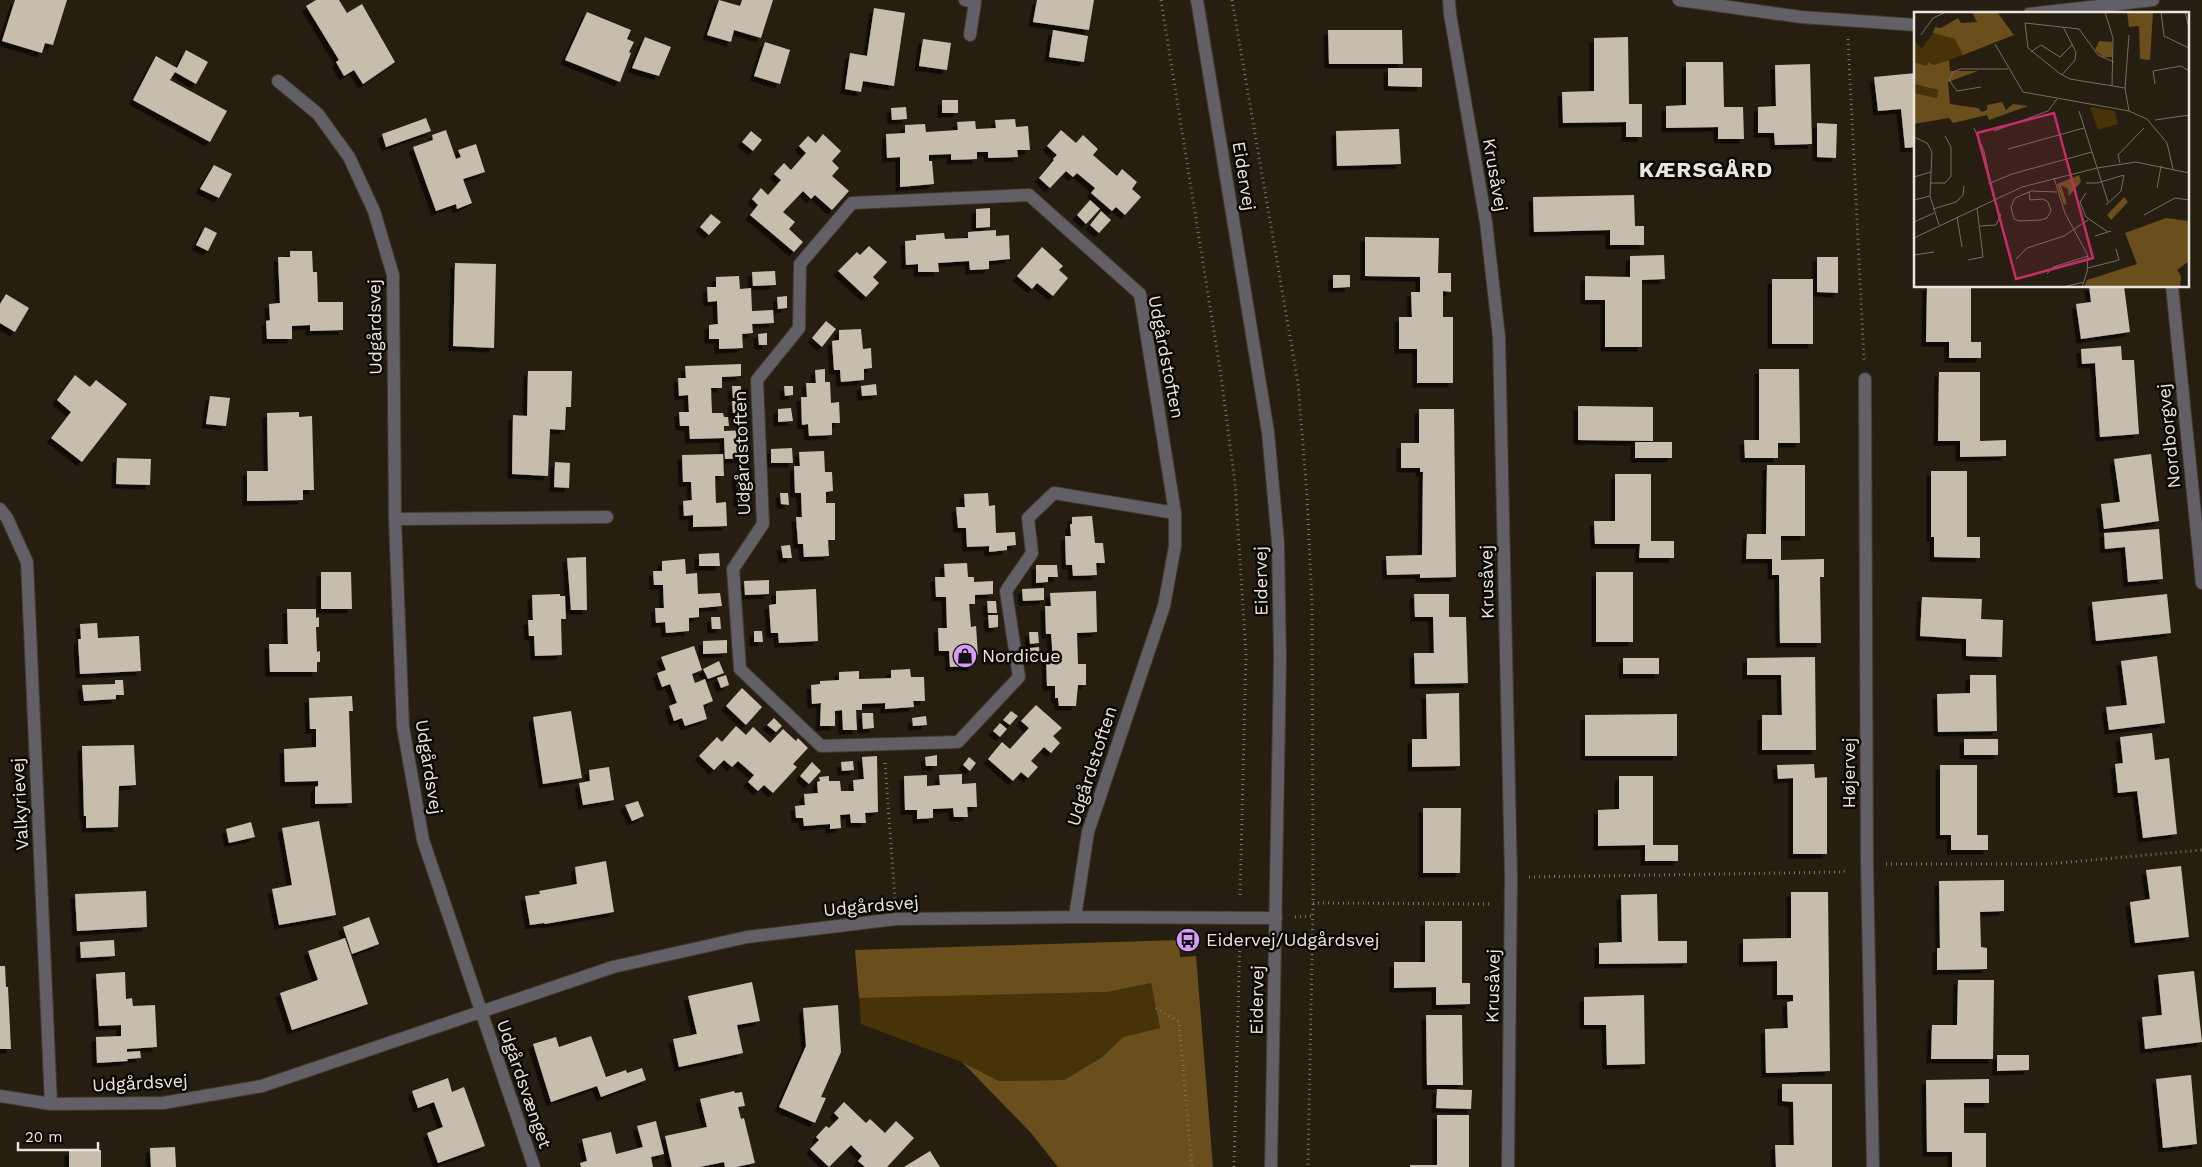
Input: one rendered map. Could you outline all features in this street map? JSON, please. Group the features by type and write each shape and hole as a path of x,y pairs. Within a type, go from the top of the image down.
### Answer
{"street":[{"path":"965,0 975,2 970,35"},
{"name":"Eidervej","path":"1197,0 1268,432 1278,543 1280,659 1271,1167"},
{"name":"Krusåvej","path":"1449,0 1486,222 1499,337 1511,904 1508,1167"},
{"path":"1679,0 1847,21 1914,25"},
{"path":"2047,12 2153,0"},
{"name":"Udgårdsvej","path":"278,80 318,114 349,157 374,211 393,275 395,519 403,727 422,840 480,1012"},
{"name":"Udgårdstoften","path":"1075,917 1088,832 1164,606 1176,546 1176,513 1140,294 1029,195 852,203 800,264 799,328 757,380 763,524 733,569 740,669 821,746 958,742 1019,676 1006,591 1032,553 1028,518 1054,493 1176,513"},
{"name":"Nordborgvej","path":"2172,288 2202,583"},
{"name":"Højervej","path":"1865,379 1867,864 1872,1167"},
{"name":"Valkyrievej","path":"0,508 7,518 27,562 51,1104"},
{"path":"395,519 607,517"},
{"name":"Udgårdsvej","path":"0,1096 51,1104 163,1103 262,1086 613,967 747,937 896,919 1240,916 1276,918"},
{"name":"Udgårdsvænget","path":"480,1012 534,1167"}],"path":[{"path":"1161,0 1220,369 1235,483 1246,654 1234,1167"},
{"path":"1847,21 1865,379"},
{"path":"884,744 896,919"},
{"path":"1313,903 1511,904"},
{"path":"1156,1008 1179,1022 1192,1167"}],"shaded area":[{"path":"1179,940 1180,957 1196,956 1213,1167 1058,1167 1031,1133 962,1062 999,1081 1064,1080 1102,1057 1123,1037 1160,1028 1151,983 1108,992 859,998 855,950"},
{"path":"1151,983 1160,1028 1123,1037 1104,1055 1064,1080 999,1081 962,1062 861,1024 859,998 1108,992"}],"building":[{"path":"15,0 67,0 53,45 45,43 42,53 2,41"},
{"path":"316,0 339,0 347,13 362,4 395,62 363,84 354,70 344,76 336,62 339,60 306,6"},
{"path":"719,0 740,6 742,0 773,0 761,38 734,30 731,42 707,35"},
{"path":"1037,0 1094,0 1089,30 1033,22"},
{"path":"874,8 905,13 894,86 863,81 861,92 845,89 850,53 867,56"},
{"path":"587,12 631,30 627,39 634,42 620,82 565,60"},
{"path":"1053,30 1088,36 1084,62 1049,57"},
{"path":"1328,30 1402,30 1403,64 1329,64"},
{"path":"645,37 671,47 659,76 632,68"},
{"path":"1628,37 1629,104 1642,104 1642,137 1626,137 1626,122 1563,123 1562,92 1594,91 1594,38"},
{"path":"923,39 951,43 947,70 919,66"},
{"path":"765,42 790,50 780,84 754,76"},
{"path":"186,50 208,62 196,84 175,72 170,80 227,111 210,142 133,100 156,56 177,68"},
{"path":"1686,62 1723,62 1724,107 1743,107 1744,139 1718,139 1718,127 1666,128 1666,106 1686,105"},
{"path":"1810,64 1812,144 1775,145 1774,133 1758,133 1758,107 1776,106 1775,65"},
{"path":"1388,68 1422,68 1422,87 1388,86"},
{"path":"1914,73 1914,147 1905,148 1901,109 1878,111 1874,77"},
{"path":"942,100 958,100 958,113 942,113"},
{"path":"906,107 907,119 892,120 891,108"},
{"path":"426,118 431,131 386,147 382,134"},
{"path":"1015,119 1016,127 1028,126 1030,150 1017,150 1018,157 988,158 988,152 977,152 977,159 951,160 951,154 929,155 929,161 932,161 934,184 900,187 900,157 887,158 886,134 905,133 905,125 925,124 926,132 958,130 957,122 975,121 976,129 996,128 995,120"},
{"path":"1817,123 1837,124 1836,158 1817,157"},
{"path":"1399,129 1401,164 1337,166 1336,131"},
{"path":"446,130 456,159 461,157 458,150 476,144 485,172 463,179 472,203 457,209 456,204 436,211 413,147 433,140 432,135"},
{"path":"1061,130 1076,143 1083,135 1098,149 1093,155 1117,176 1122,169 1137,182 1132,189 1141,197 1125,215 1116,207 1112,211 1091,193 1095,188 1077,173 1073,177 1066,171 1050,188 1039,178 1057,155 1047,146"},
{"path":"751,131 762,140 753,151 742,142"},
{"path":"823,134 841,151 832,161 839,168 832,176 849,191 832,210 815,195 811,199 803,191 783,212 795,222 789,229 803,242 794,252 750,215 758,205 752,199 761,188 768,195 781,180 774,174 784,163 791,170 806,153 799,146 808,136 816,143"},
{"path":"214,165 232,174 219,198 200,189"},
{"path":"1634,195 1635,226 1644,226 1644,245 1610,245 1610,230 1534,232 1533,197"},
{"path":"1090,200 1100,209 1086,224 1077,215"},
{"path":"990,208 990,227 976,228 976,209"},
{"path":"1101,211 1111,220 1099,233 1090,225"},
{"path":"711,214 721,222 709,235 700,227"},
{"path":"205,227 217,233 208,251 196,245"},
{"path":"996,230 996,236 1009,235 1010,259 989,261 989,269 970,270 969,261 938,263 939,272 918,272 918,264 906,265 905,241 916,240 916,235 944,233 945,239 968,238 968,232"},
{"path":"1365,237 1439,238 1438,273 1451,273 1451,292 1443,291 1443,317 1453,317 1453,383 1417,383 1417,349 1399,349 1399,317 1412,317 1411,292 1420,292 1420,277 1365,276"},
{"path":"869,246 887,262 873,277 879,283 866,297 838,271 857,252 860,255"},
{"path":"1042,247 1063,266 1059,270 1068,278 1053,296 1037,283 1032,289 1017,276"},
{"path":"290,251 312,251 313,272 317,272 318,302 343,302 343,330 310,331 310,325 292,326 292,339 267,339 266,321 270,320 269,304 280,303 278,257 290,257"},
{"path":"1664,255 1665,279 1642,280 1642,347 1605,347 1605,300 1585,300 1585,276 1630,277 1630,256"},
{"path":"1817,257 1838,257 1838,293 1817,292"},
{"path":"455,263 496,264 494,348 453,346"},
{"path":"775,271 776,285 753,286 752,272"},
{"path":"1333,275 1350,275 1350,287 1333,288"},
{"path":"739,276 740,289 751,288 752,311 773,310 774,323 752,324 753,333 742,334 743,348 719,349 719,339 709,339 709,325 718,324 717,301 708,302 707,287 716,287 716,277"},
{"path":"1772,279 1813,279 1813,344 1772,344"},
{"path":"1927,288 1971,288 1971,342 1981,342 1981,358 1949,358 1949,342 1926,342"},
{"path":"2089,288 2124,288 2130,332 2081,339 2076,304 2091,302"},
{"path":"6,294 29,308 15,332 0,323 0,304"},
{"path":"787,296 787,308 778,309 777,297"},
{"path":"826,321 836,329 822,347 812,338"},
{"path":"861,329 863,349 871,348 872,368 864,369 864,380 841,382 840,370 834,370 832,341 839,340 839,330"},
{"path":"767,333 767,345 759,345 758,334"},
{"path":"2121,346 2122,360 2134,360 2139,434 2100,437 2095,363 2082,364 2081,349"},
{"path":"741,364 741,376 722,377 722,388 711,388 712,413 723,413 724,417 728,417 729,426 724,426 724,431 747,430 747,458 725,459 724,438 690,439 689,426 680,426 679,412 689,412 688,395 679,396 678,378 686,378 685,366"},
{"path":"825,369 825,382 830,382 831,403 839,402 840,423 832,423 832,435 809,436 808,424 802,425 801,397 807,397 806,383 816,383 815,370"},
{"path":"1759,369 1799,369 1800,443 1778,443 1778,458 1745,458 1744,440 1759,440"},
{"path":"528,371 572,371 571,407 566,407 565,430 550,429 548,476 512,474 513,415 527,416"},
{"path":"1939,372 1980,372 1980,441 2006,440 2006,456 1960,457 1960,441 1938,441"},
{"path":"75,375 90,387 96,380 127,404 82,462 51,438 71,412 57,400"},
{"path":"876,384 877,395 862,396 861,386"},
{"path":"732,386 741,386 741,397 733,398"},
{"path":"784,386 793,386 793,395 785,396"},
{"path":"210,396 230,398 226,426 206,424"},
{"path":"732,401 743,401 744,413 733,413"},
{"path":"1578,406 1653,407 1653,441 1578,440"},
{"path":"791,408 793,421 778,422 778,409"},
{"path":"1419,409 1454,409 1456,577 1420,578 1420,574 1387,575 1386,556 1422,555 1423,472 1420,472 1420,468 1401,468 1401,443 1419,443"},
{"path":"299,412 299,417 312,416 314,490 303,490 303,500 247,501 247,471 268,471 267,413"},
{"path":"1635,442 1672,442 1672,458 1635,458"},
{"path":"792,448 793,463 771,463 771,449"},
{"path":"824,451 825,472 832,472 833,491 826,492 826,503 835,503 835,540 828,540 829,556 804,557 803,544 798,544 796,517 802,517 801,493 795,493 794,466 800,466 799,452"},
{"path":"723,454 724,476 715,476 716,503 726,502 727,526 693,527 693,515 684,516 683,501 692,500 691,482 683,482 682,455"},
{"path":"2151,454 2159,521 2104,529 2101,504 2120,502 2114,459"},
{"path":"117,458 151,459 150,485 116,484"},
{"path":"555,462 570,463 569,488 554,487"},
{"path":"1767,465 1805,465 1805,536 1781,536 1781,560 1824,559 1824,577 1820,577 1821,643 1780,643 1779,575 1772,575 1772,559 1746,559 1747,534 1766,534"},
{"path":"1931,471 1967,471 1967,537 1980,537 1980,558 1934,557 1934,537 1931,537"},
{"path":"1615,474 1651,474 1651,541 1674,541 1674,558 1639,558 1640,544 1595,544 1594,521 1615,521"},
{"path":"746,475 747,487 737,487 736,476"},
{"path":"747,489 748,502 738,502 738,490"},
{"path":"780,493 788,493 789,505 781,504"},
{"path":"988,493 989,506 995,505 996,533 1015,532 1016,545 1007,546 1007,550 989,552 989,546 967,547 966,528 958,528 956,507 965,507 964,494"},
{"path":"1092,516 1095,543 1103,543 1105,563 1096,563 1097,575 1073,576 1072,565 1066,565 1065,536 1071,536 1070,524 1072,524 1072,517"},
{"path":"2159,529 2163,579 2128,582 2125,547 2105,549 2104,533"},
{"path":"790,545 792,558 783,558 781,546"},
{"path":"719,553 720,566 699,566 699,554"},
{"path":"586,557 587,610 571,610 567,558"},
{"path":"685,559 686,574 697,573 698,594 720,593 722,606 699,608 699,617 689,618 689,631 666,633 665,622 656,623 655,608 664,608 663,585 654,585 653,571 662,571 662,561"},
{"path":"967,563 968,577 974,577 974,582 993,581 993,594 975,595 975,604 969,604 971,627 976,626 978,655 972,655 973,666 950,667 949,651 939,651 938,628 947,628 946,597 936,597 935,577 945,577 944,564"},
{"path":"1036,565 1057,565 1058,577 1048,577 1048,582 1036,583"},
{"path":"321,572 351,572 352,609 321,609"},
{"path":"1596,572 1633,572 1633,642 1596,642"},
{"path":"769,580 769,594 745,595 744,581"},
{"path":"1044,588 1044,600 1023,601 1022,589"},
{"path":"816,589 818,641 779,643 778,633 771,633 769,605 776,604 776,591"},
{"path":"1096,591 1097,632 1077,633 1078,664 1086,664 1086,685 1078,685 1076,706 1059,706 1058,698 1055,698 1055,686 1047,686 1046,657 1052,657 1052,646 1051,634 1046,634 1045,606 1051,606 1050,593"},
{"path":"560,594 560,596 565,596 566,619 561,619 562,655 535,656 534,636 529,636 528,620 533,620 532,595"},
{"path":"1414,594 1449,594 1449,617 1466,617 1468,683 1415,684 1414,653 1434,653 1433,617 1415,617"},
{"path":"2167,594 2171,633 2096,641 2092,602"},
{"path":"1922,597 1982,599 1981,619 2003,620 2002,657 1966,656 1966,639 1920,636"},
{"path":"987,601 996,601 997,613 988,613"},
{"path":"287,609 316,609 316,618 319,617 319,627 316,627 317,652 320,651 320,662 317,662 317,672 270,672 269,644 288,644"},
{"path":"988,615 998,615 998,627 989,628"},
{"path":"711,617 720,617 721,629 712,629"},
{"path":"97,623 98,638 139,636 141,671 80,674 78,639 81,639 80,624"},
{"path":"754,631 762,631 763,642 754,642"},
{"path":"1029,632 1038,632 1039,643 1030,644"},
{"path":"727,640 727,653 703,654 703,641"},
{"path":"694,646 702,670 692,674 695,683 705,679 713,701 703,705 707,719 685,726 682,718 674,721 669,706 677,703 670,684 662,687 657,673 666,670 661,657"},
{"path":"1039,647 1040,658 1031,659 1030,648"},
{"path":"2157,656 2165,723 2109,730 2106,707 2127,705 2121,661"},
{"path":"1815,657 1816,750 1762,750 1762,715 1782,715 1781,675 1747,675 1747,658"},
{"path":"1623,658 1659,658 1659,674 1623,674"},
{"path":"719,661 724,673 708,679 703,669"},
{"path":"910,669 911,677 924,677 925,701 913,701 914,707 885,709 885,703 862,704 862,710 856,710 857,730 843,730 842,710 835,711 835,726 820,726 821,703 812,704 811,685 820,684 820,681 839,680 839,672 859,671 859,679 891,678 891,670"},
{"path":"726,675 729,685 721,688 717,678"},
{"path":"1970,675 1996,675 1997,731 1938,732 1937,694 1970,693"},
{"path":"115,680 123,680 124,695 116,695 116,699 84,701 82,685 115,684"},
{"path":"742,688 762,707 746,725 726,706"},
{"path":"1459,693 1460,766 1412,767 1412,739 1427,739 1426,694"},
{"path":"352,696 353,711 349,711 352,803 315,804 315,787 318,786 318,781 285,782 284,749 316,747 316,729 310,729 309,698"},
{"path":"1036,705 1062,728 1053,736 1060,743 1051,753 1044,747 1031,761 1038,767 1028,778 1021,772 1013,781 988,759 1002,742 1010,749 1029,728 1021,721"},
{"path":"571,711 582,778 543,784 533,717"},
{"path":"1011,711 1018,716 1010,725 1003,720"},
{"path":"862,713 873,713 874,728 863,729"},
{"path":"1677,714 1677,756 1585,756 1585,715"},
{"path":"926,716 927,725 913,726 912,718"},
{"path":"774,718 782,726 776,732 767,725"},
{"path":"1000,723 1007,729 1000,737 993,731"},
{"path":"736,726 746,735 753,727 770,743 783,729 796,741 798,738 808,748 793,764 797,767 773,793 764,785 758,791 748,782 754,775 738,761 732,767 724,760 714,770 699,756 717,737 722,742"},
{"path":"2152,733 2155,760 2169,758 2177,834 2143,838 2137,791 2118,793 2115,764 2123,763 2120,737"},
{"path":"1964,739 1998,739 1998,755 1964,755"},
{"path":"134,745 136,785 119,786 118,827 86,828 82,746"},
{"path":"937,755 937,766 926,766 925,757"},
{"path":"877,756 878,812 865,813 866,823 851,823 850,814 840,815 841,828 830,829 830,824 804,826 803,818 796,818 795,806 805,805 804,794 818,793 817,782 820,781 819,777 829,776 829,781 840,781 841,791 854,791 853,780 864,779 862,757"},
{"path":"969,757 976,763 970,771 963,765"},
{"path":"853,761 854,770 842,771 841,762"},
{"path":"812,762 821,771 809,784 800,776"},
{"path":"1814,764 1815,778 1827,777 1827,854 1793,854 1793,778 1778,779 1777,765"},
{"path":"1940,765 1977,765 1977,835 1988,835 1988,850 1951,850 1951,835 1940,835"},
{"path":"609,767 614,800 583,805 579,783 590,781 589,770"},
{"path":"962,774 962,784 976,783 977,807 967,807 968,817 954,817 953,808 933,809 933,818 917,819 917,810 905,810 904,776 927,775 927,786 940,785 939,775"},
{"path":"1619,776 1653,776 1653,845 1678,845 1678,861 1645,861 1645,845 1598,846 1598,810 1619,809"},
{"path":"638,801 644,816 632,821 625,805"},
{"path":"1423,808 1461,808 1460,873 1423,873"},
{"path":"319,821 336,915 279,925 272,889 292,885 282,828"},
{"path":"251,822 255,837 229,843 226,829"},
{"path":"606,861 614,912 530,925 525,896 540,894 539,891 577,884 575,867"},
{"path":"2181,866 2189,937 2135,943 2130,902 2150,899 2146,870"},
{"path":"2004,880 2004,911 1980,912 1981,947 1987,948 1987,969 1937,970 1937,948 1940,948 1939,881"},
{"path":"146,891 147,927 77,931 75,894"},
{"path":"1791,892 1828,892 1830,1071 1766,1073 1765,1029 1788,1028 1787,1002 1793,1001 1793,995 1777,995 1777,961 1743,962 1743,939 1791,938"},
{"path":"1657,894 1658,941 1687,941 1687,963 1599,964 1599,943 1622,942 1621,895"},
{"path":"369,917 379,944 352,954 343,927"},
{"path":"1425,921 1462,921 1462,983 1470,983 1470,1004 1436,1005 1436,987 1394,988 1394,962 1425,962"},
{"path":"345,938 368,1004 292,1030 280,993 318,980 308,951"},
{"path":"114,940 115,956 81,958 80,942"},
{"path":"0,966 5,966 6,987 8,987 11,1049 0,1049"},
{"path":"2194,971 2202,1042 2145,1049 2142,1017 2162,1015 2158,975"},
{"path":"125,972 126,999 132,998 133,1006 155,1005 157,1047 127,1049 127,1052 140,1051 141,1058 127,1059 128,1061 97,1063 96,1037 121,1036 121,1025 99,1026 96,974"},
{"path":"1958,980 1994,980 1993,1059 1931,1059 1932,1025 1957,1025"},
{"path":"752,982 760,1021 737,1025 743,1053 679,1067 673,1039 697,1034 688,996"},
{"path":"1644,995 1645,1064 1607,1065 1606,1025 1584,1025 1584,997"},
{"path":"838,1005 841,1052 821,1097 826,1098 815,1123 779,1107 806,1046 803,1008"},
{"path":"1426,1015 1462,1015 1463,1085 1427,1085"},
{"path":"591,1036 606,1077 626,1070 627,1073 642,1068 646,1080 601,1097 597,1086 551,1102 533,1044 556,1037 559,1047"},
{"path":"1997,1055 2029,1055 2029,1070 1997,1071"},
{"path":"2191,1075 2197,1144 2163,1148 2156,1079"},
{"path":"448,1078 452,1092 464,1087 485,1146 438,1163 427,1133 443,1127 434,1102 418,1108 412,1091"},
{"path":"1989,1079 1989,1103 1964,1103 1964,1133 1986,1133 1986,1167 1952,1167 1952,1152 1927,1152 1926,1080"},
{"path":"1782,1084 1832,1084 1832,1167 1776,1167 1775,1145 1794,1145 1793,1102 1782,1101"},
{"path":"1437,1089 1472,1090 1471,1109 1436,1108"},
{"path":"734,1091 735,1093 742,1092 745,1106 738,1107 741,1119 744,1118 755,1163 736,1167 725,1167 724,1162 700,1167 672,1167 665,1136 707,1127 700,1099"},
{"path":"844,1102 866,1123 870,1119 885,1133 896,1121 914,1138 887,1167 865,1167 858,1161 862,1156 851,1145 829,1167 810,1149 819,1140 816,1137 826,1126 829,1128 839,1118 834,1113"},
{"path":"1437,1115 1469,1115 1469,1167 1410,1167 1410,1165 1437,1165"},
{"path":"656,1121 664,1154 651,1157 653,1167 581,1167 580,1163 587,1161 582,1139 611,1132 616,1154 643,1147 637,1126"},
{"path":"175,1147 176,1167 151,1167 150,1148"},
{"path":"101,1150 101,1167 69,1167 69,1151"},
{"path":"930,1151 940,1167 904,1167"}],"place":[{"name":"Nordicue","path":"965,656"},
{"name":"Eidervej/Udgårdsvej","path":"1188,940"}],"district":[{"name":"KÆRSGÅRD","path":"1706,169"}]}
